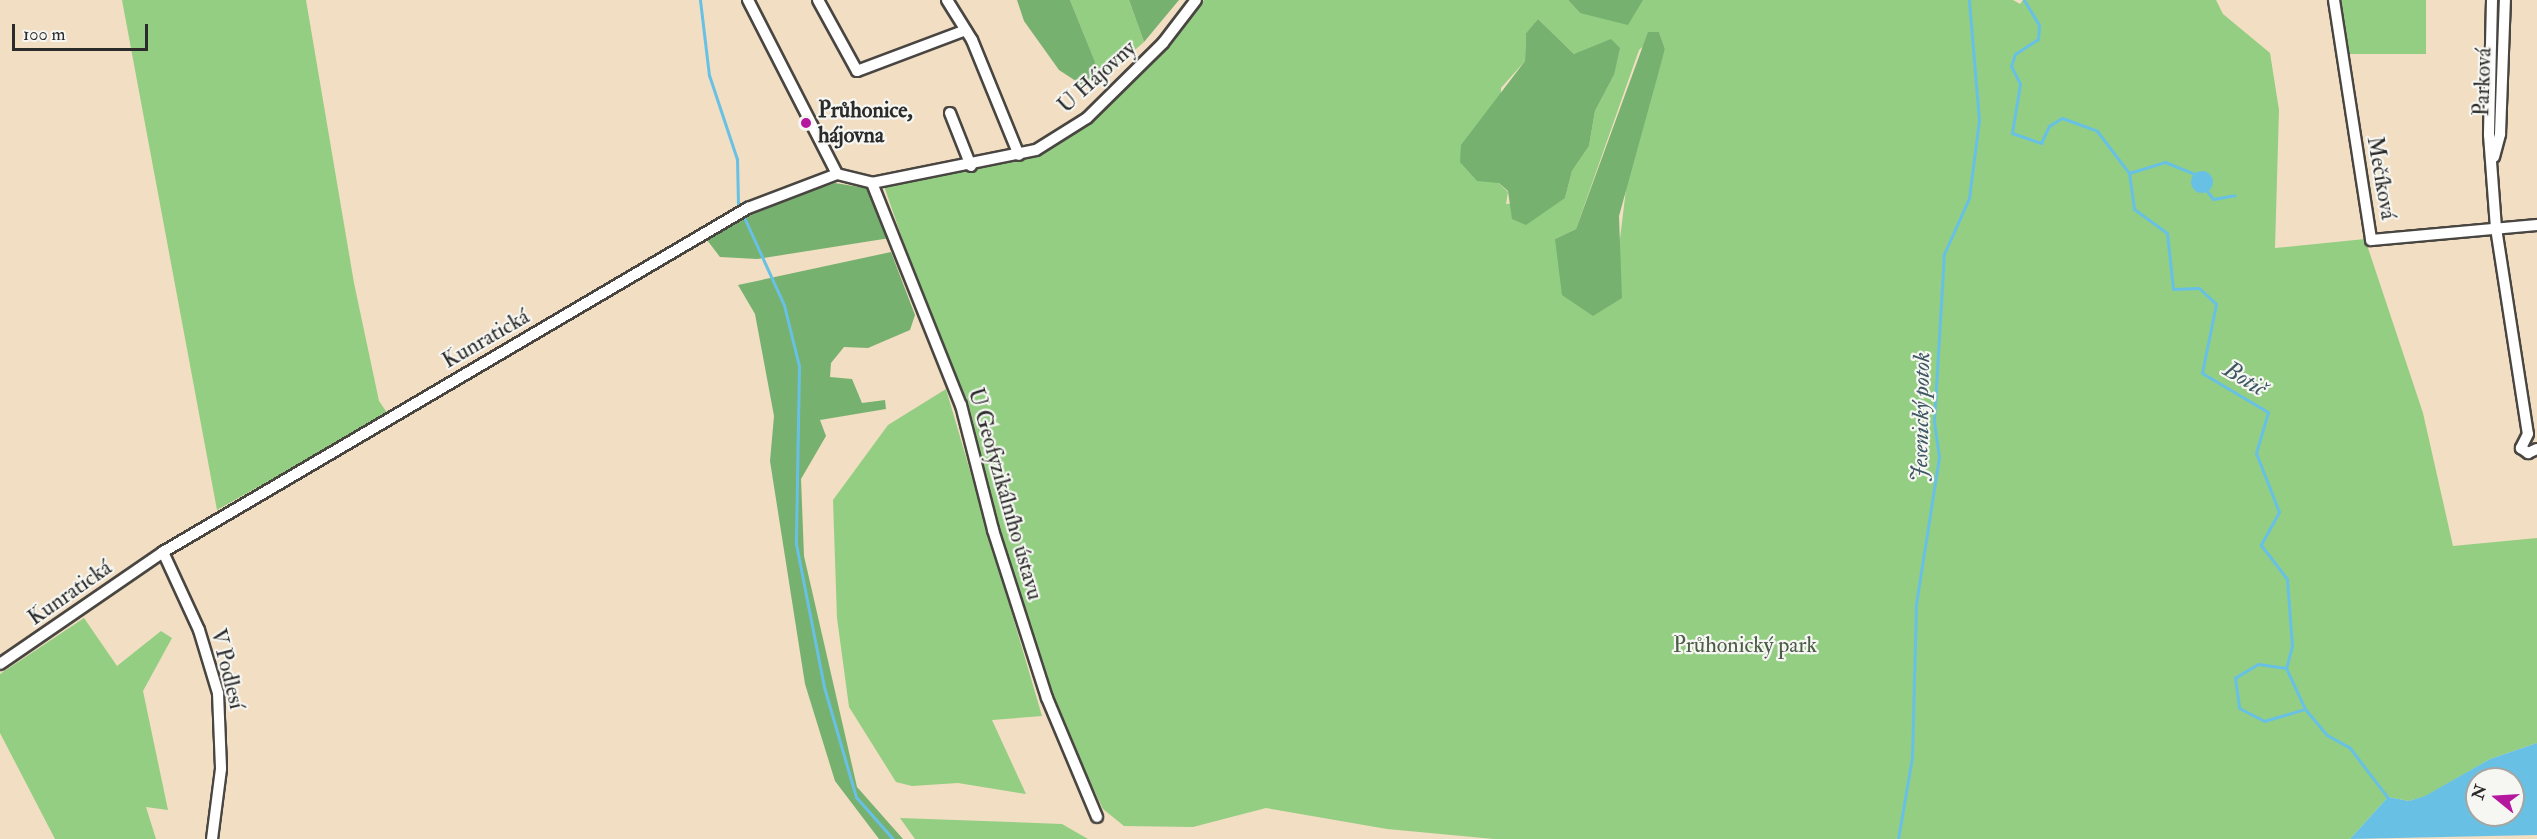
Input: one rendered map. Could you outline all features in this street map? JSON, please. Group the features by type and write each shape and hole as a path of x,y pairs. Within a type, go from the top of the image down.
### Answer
{"street":[{"path":"748,0 837,174"},
{"path":"818,0 857,71 966,30"},
{"path":"947,0 966,30 1019,155"},
{"name":"U Hájovny","path":"837,174 872,183 971,166 1019,155 1087,118 1163,43 1196,0"},
{"name":"Mečíková","path":"2334,0 2372,240 2496,228"},
{"name":"Parková","path":"2492,0 2492,163 2496,228 2533,436 2522,448 2528,453 2537,448"},
{"name":"Parková","path":"2492,163 2500,134 2505,0"},
{"path":"950,113 971,166"},
{"name":"Kunratická","path":"0,664 163,552 748,208 837,174"},
{"name":"U Geofyzikálního ústavu","path":"872,183 961,405 993,530 1047,698 1098,817"},
{"path":"2496,228 2537,225"},
{"name":"V Podlesí","path":"163,552 199,630 218,693 221,769 212,839"}],"green space":[{"path":"122,0 306,0 354,283 379,401 388,414 217,510"},
{"path":"1017,0 1070,0 1102,79 1082,85 1059,70 1024,21"},
{"path":"1070,0 1129,0 1144,42 1102,79"},
{"path":"1129,0 1179,0 1144,42"},
{"name":"Průhonický park","path":"1204,0 1568,0 1580,13 1643,0 2013,0 2020,4 2023,0 2216,0 2223,14 2270,53 2279,110 2275,248 2365,239 2423,413 2453,546 2537,538 2537,743 2490,759 2476,767 2465,767 2465,773 2426,796 2409,801 2388,797 2350,839 1494,839 1387,829 1266,808 1193,827 1124,826 1103,809 1063,726 998,523 968,402 926,307 884,186 1037,157 1090,124 1167,48","holes":["1538,19 1574,54 1590,52 1614,75 1595,111 1589,146 1572,171 1565,198 1506,204 1508,192 1499,183 1501,88 1525,61 1526,33","1659,32 1665,49 1628,173 1619,247 1555,239 1576,229 1639,50"]},
{"path":"1568,0 1643,0 1628,25 1580,13"},
{"path":"2340,0 2426,0 2426,54 2340,54"},
{"path":"1538,19 1574,54 1611,39 1620,48 1614,75 1595,111 1589,146 1572,171 1565,198 1526,225 1512,219 1508,191 1499,183 1477,181 1460,162 1461,145 1525,61 1526,33"},
{"path":"1648,32 1659,32 1665,49 1619,216 1622,298 1593,316 1562,295 1555,239 1576,229"},
{"path":"835,183 872,189 890,238 757,259 720,257 707,240 763,207"},
{"path":"891,252 915,315 910,330 868,348 844,347 831,363 830,377 852,379 862,403 885,400 886,409 820,420 826,436 801,479 804,556 857,787 903,839 879,839 835,781 805,684 770,461 774,416 755,314 738,285"},
{"path":"946,389 1042,716 992,720 1026,794 958,783 912,786 896,782 849,707 837,618 833,500 888,425"},
{"path":"84,618 117,666 161,631 172,638 143,691 168,810 146,807 156,839 55,839 0,733 0,674"},
{"path":"900,818 1062,824 1088,839 915,839"}],"water":[{"path":"2202,171 2210,174 2213,182 2210,190 2202,193 2194,190 2191,182 2194,174"},
{"path":"2537,743 2537,835 2350,839 2388,797 2409,801 2425,796 2465,773 2465,827 2525,827 2525,767 2476,767 2490,759"}],"waterway":[{"path":"700,0 709,75 737,159 738,204 784,305 799,366 796,544 824,687 856,797 893,839"},
{"name":"Jesenický potok","path":"1898,839 1912,757 1916,604 1939,457 1934,421 1944,254 1969,198 1979,120 1969,0"},
{"name":"Botič","path":"2024,0 2039,25 2038,39 2015,54 2011,66 2020,84 2012,133 2041,143 2049,126 2062,118 2097,131 2129,173 2134,209 2167,233 2173,289 2199,288 2216,304 2202,373 2268,412 2256,453 2279,512 2261,545 2287,579 2292,646 2286,668 2305,709 2327,735 2350,748 2388,798"},
{"path":"2129,173 2165,162 2194,174"},
{"path":"2207,191 2213,199 2235,195"},
{"path":"2286,668 2258,664 2235,678 2239,708 2264,721 2305,709"}],"place":[{"name":"Průhonice, hájovna","path":"806,123"}]}
